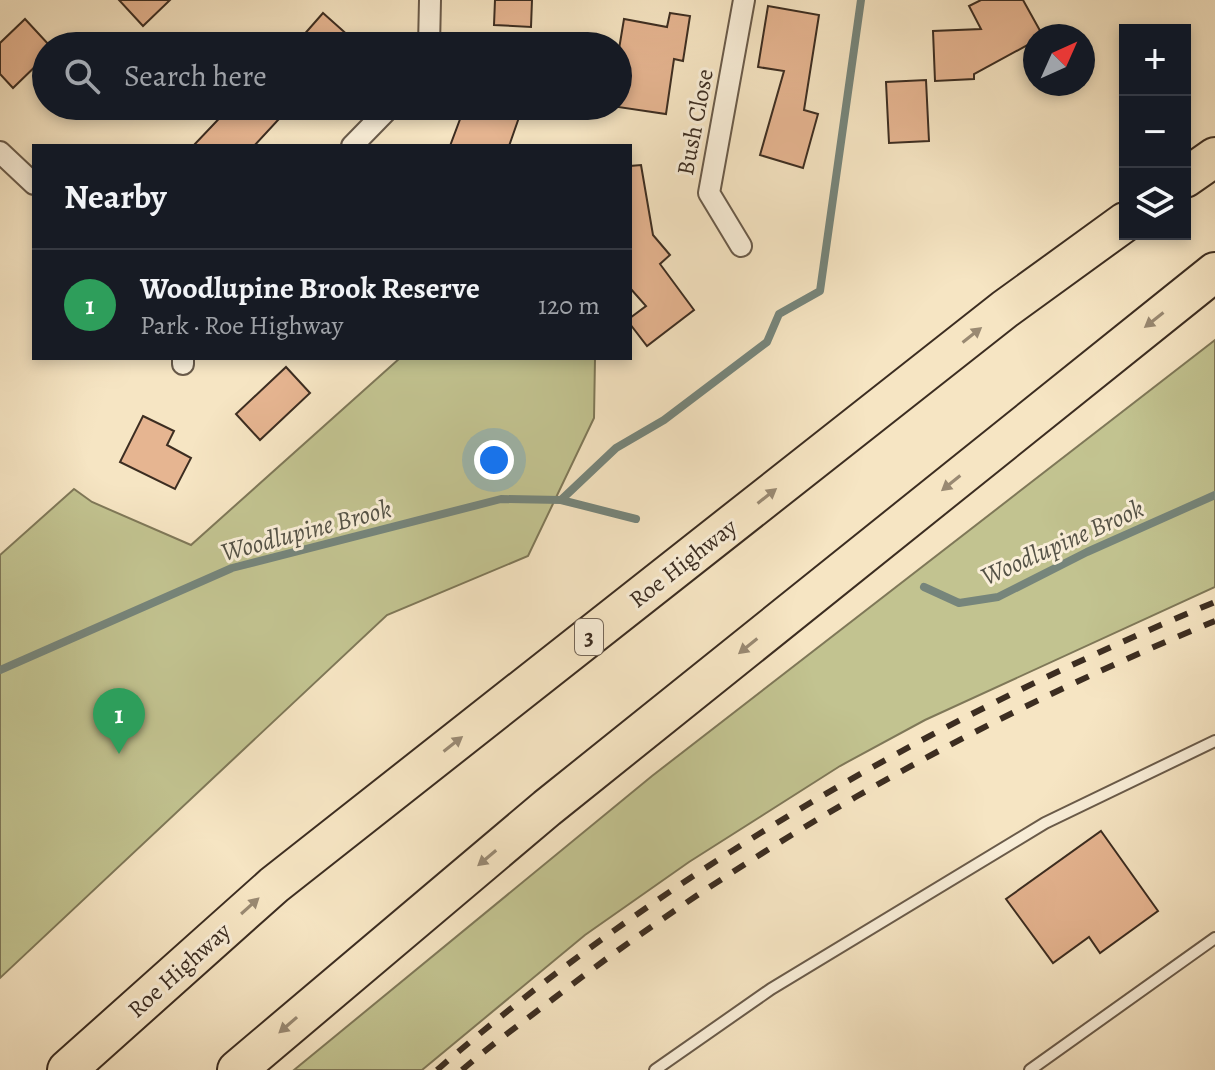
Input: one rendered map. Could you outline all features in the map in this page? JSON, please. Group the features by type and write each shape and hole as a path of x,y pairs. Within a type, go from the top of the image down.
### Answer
{"highway":[{"path":"1191,174 1215,157"},
{"name":"Roe Highway","path":"67,1070 274,885 1005,309 1119,226"},
{"path":"237,1070 547,808 1215,272"}],"street":[{"path":"429,32 430,0"},
{"name":"Bush Close","path":"741,246 709,193 744,0"},
{"path":"354,144 377,120"},
{"path":"0,152 32,182"}],"lane":[{"path":"655,1070 771,989 1045,823 1215,741"},
{"path":"1030,1070 1215,938"}],"green space":[{"path":"1215,340 1215,587 925,720 840,766 689,862 585,935 422,1070 294,1070 652,776"},
{"path":"398,360 595,360 594,418 528,556 387,615 0,978 0,555 74,489 92,502 191,545"}],"building":[{"path":"119,0 170,0 143,26"},
{"path":"495,0 532,0 531,27 494,25"},
{"path":"981,0 1023,0 1036,24 1023,24 1023,47 974,74 974,79 935,81 933,31 981,29 969,6"},
{"path":"768,6 819,15 804,110 818,114 803,168 760,155 784,71 758,67"},
{"path":"323,13 344,32 306,32"},
{"path":"670,13 690,16 683,61 674,59 666,114 632,109 632,32 622,32 624,19 667,27"},
{"path":"25,19 37,32 32,32 32,70 13,88 0,74 0,43"},
{"path":"926,80 929,141 889,143 886,82"},
{"path":"218,120 278,120 256,144 195,144"},
{"path":"460,120 518,120 510,144 451,144"},
{"path":"641,165 653,235 670,255 660,264 694,310 647,346 632,327 632,316 646,306 632,290 632,166"},
{"path":"286,367 310,393 260,440 236,414"},
{"path":"143,416 174,431 167,445 191,458 175,489 120,462"},
{"path":"1101,831 1158,911 1100,953 1089,937 1053,963 1006,899"}],"waterway":[{"path":"561,500 616,448 664,420 767,342 779,314 820,291 861,0"},
{"name":"Woodlupine Brook","path":"924,587 959,603 998,597 1087,552 1215,495"},
{"name":"Woodlupine Brook","path":"0,670 232,568 501,499 561,500 636,519"}],"railway":[{"path":"437,1070 616,929 710,865 807,805 1008,696 1215,602"},
{"path":"462,1070 630,942 789,836 956,742 1041,699 1215,621"}],"place":[{"name":"Woodlupine Brook Reserve","path":"119,754"}]}
